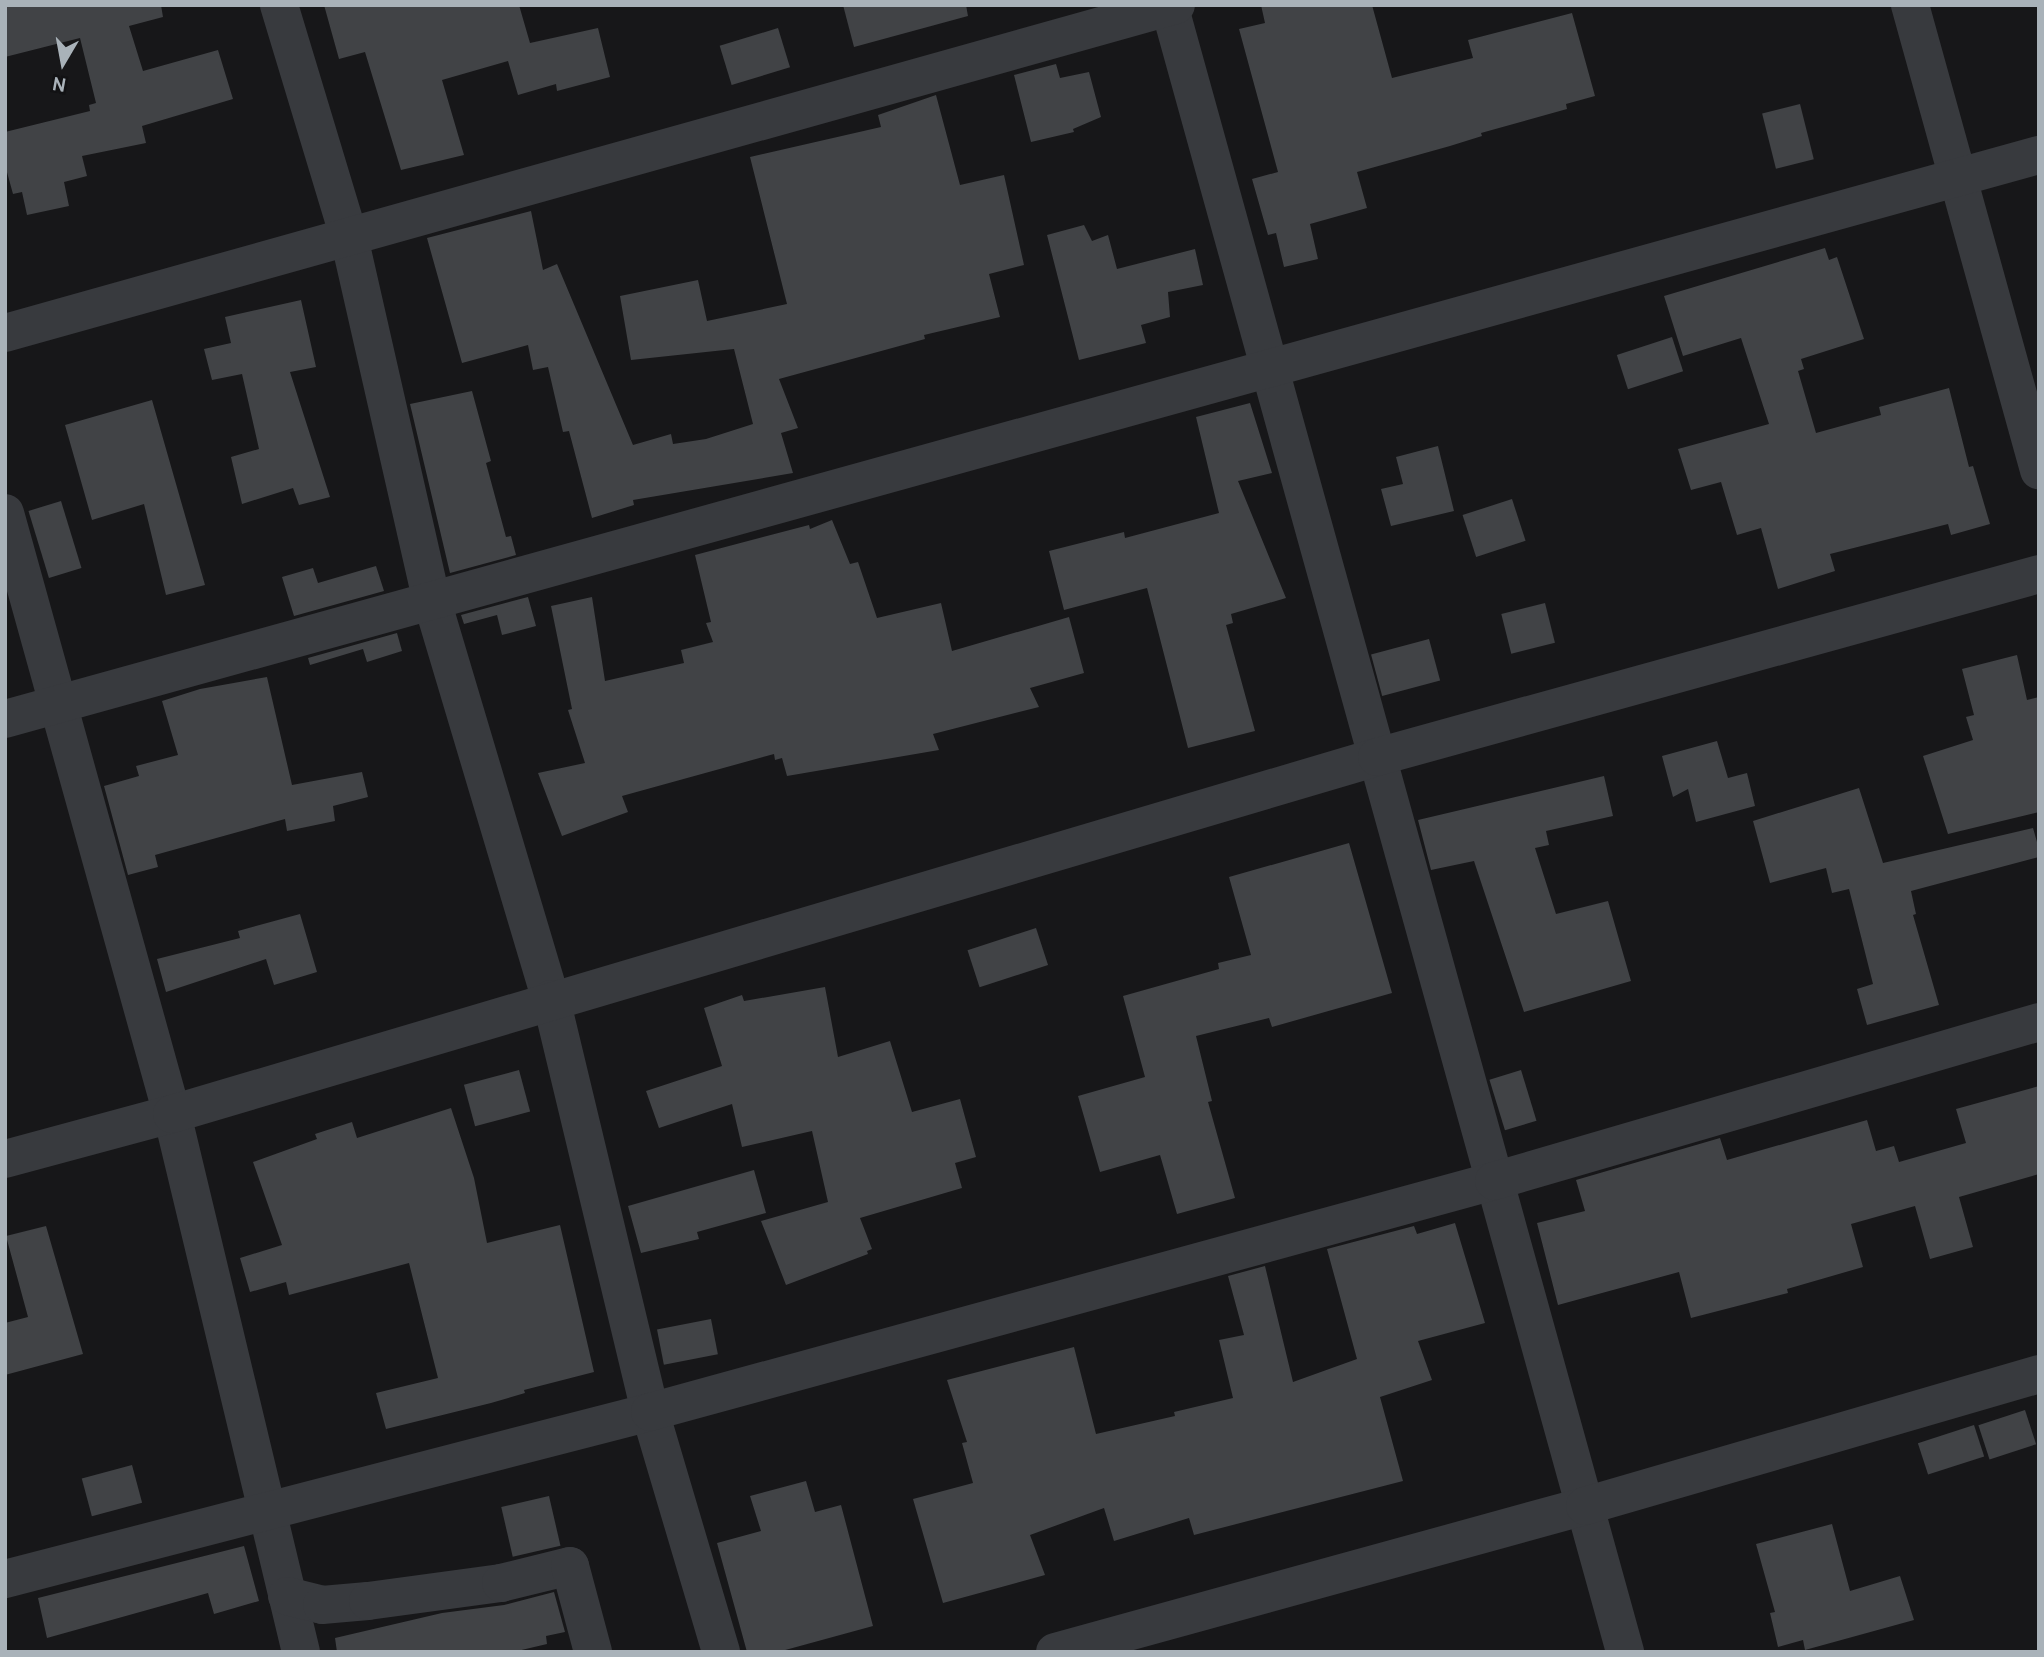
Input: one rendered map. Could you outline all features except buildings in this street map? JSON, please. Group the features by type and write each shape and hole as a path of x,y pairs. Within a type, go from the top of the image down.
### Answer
{"street":[{"path":"279,5 349,237 432,601 551,999 650,1412 721,1652"},
{"path":"1910,5 2039,470"},
{"path":"5,333 1171,6 1625,1652"},
{"path":"5,719 2039,155"},
{"path":"5,513 172,1114 301,1652"},
{"path":"5,1159 172,1114 551,999 1377,757 2039,574"},
{"path":"5,1579 650,1412 1494,1181 2039,1022"},
{"path":"1055,1652 1584,1506 2039,1374"},
{"path":"287,1596 322,1605 368,1601 502,1583 570,1566 593,1652"}]}
